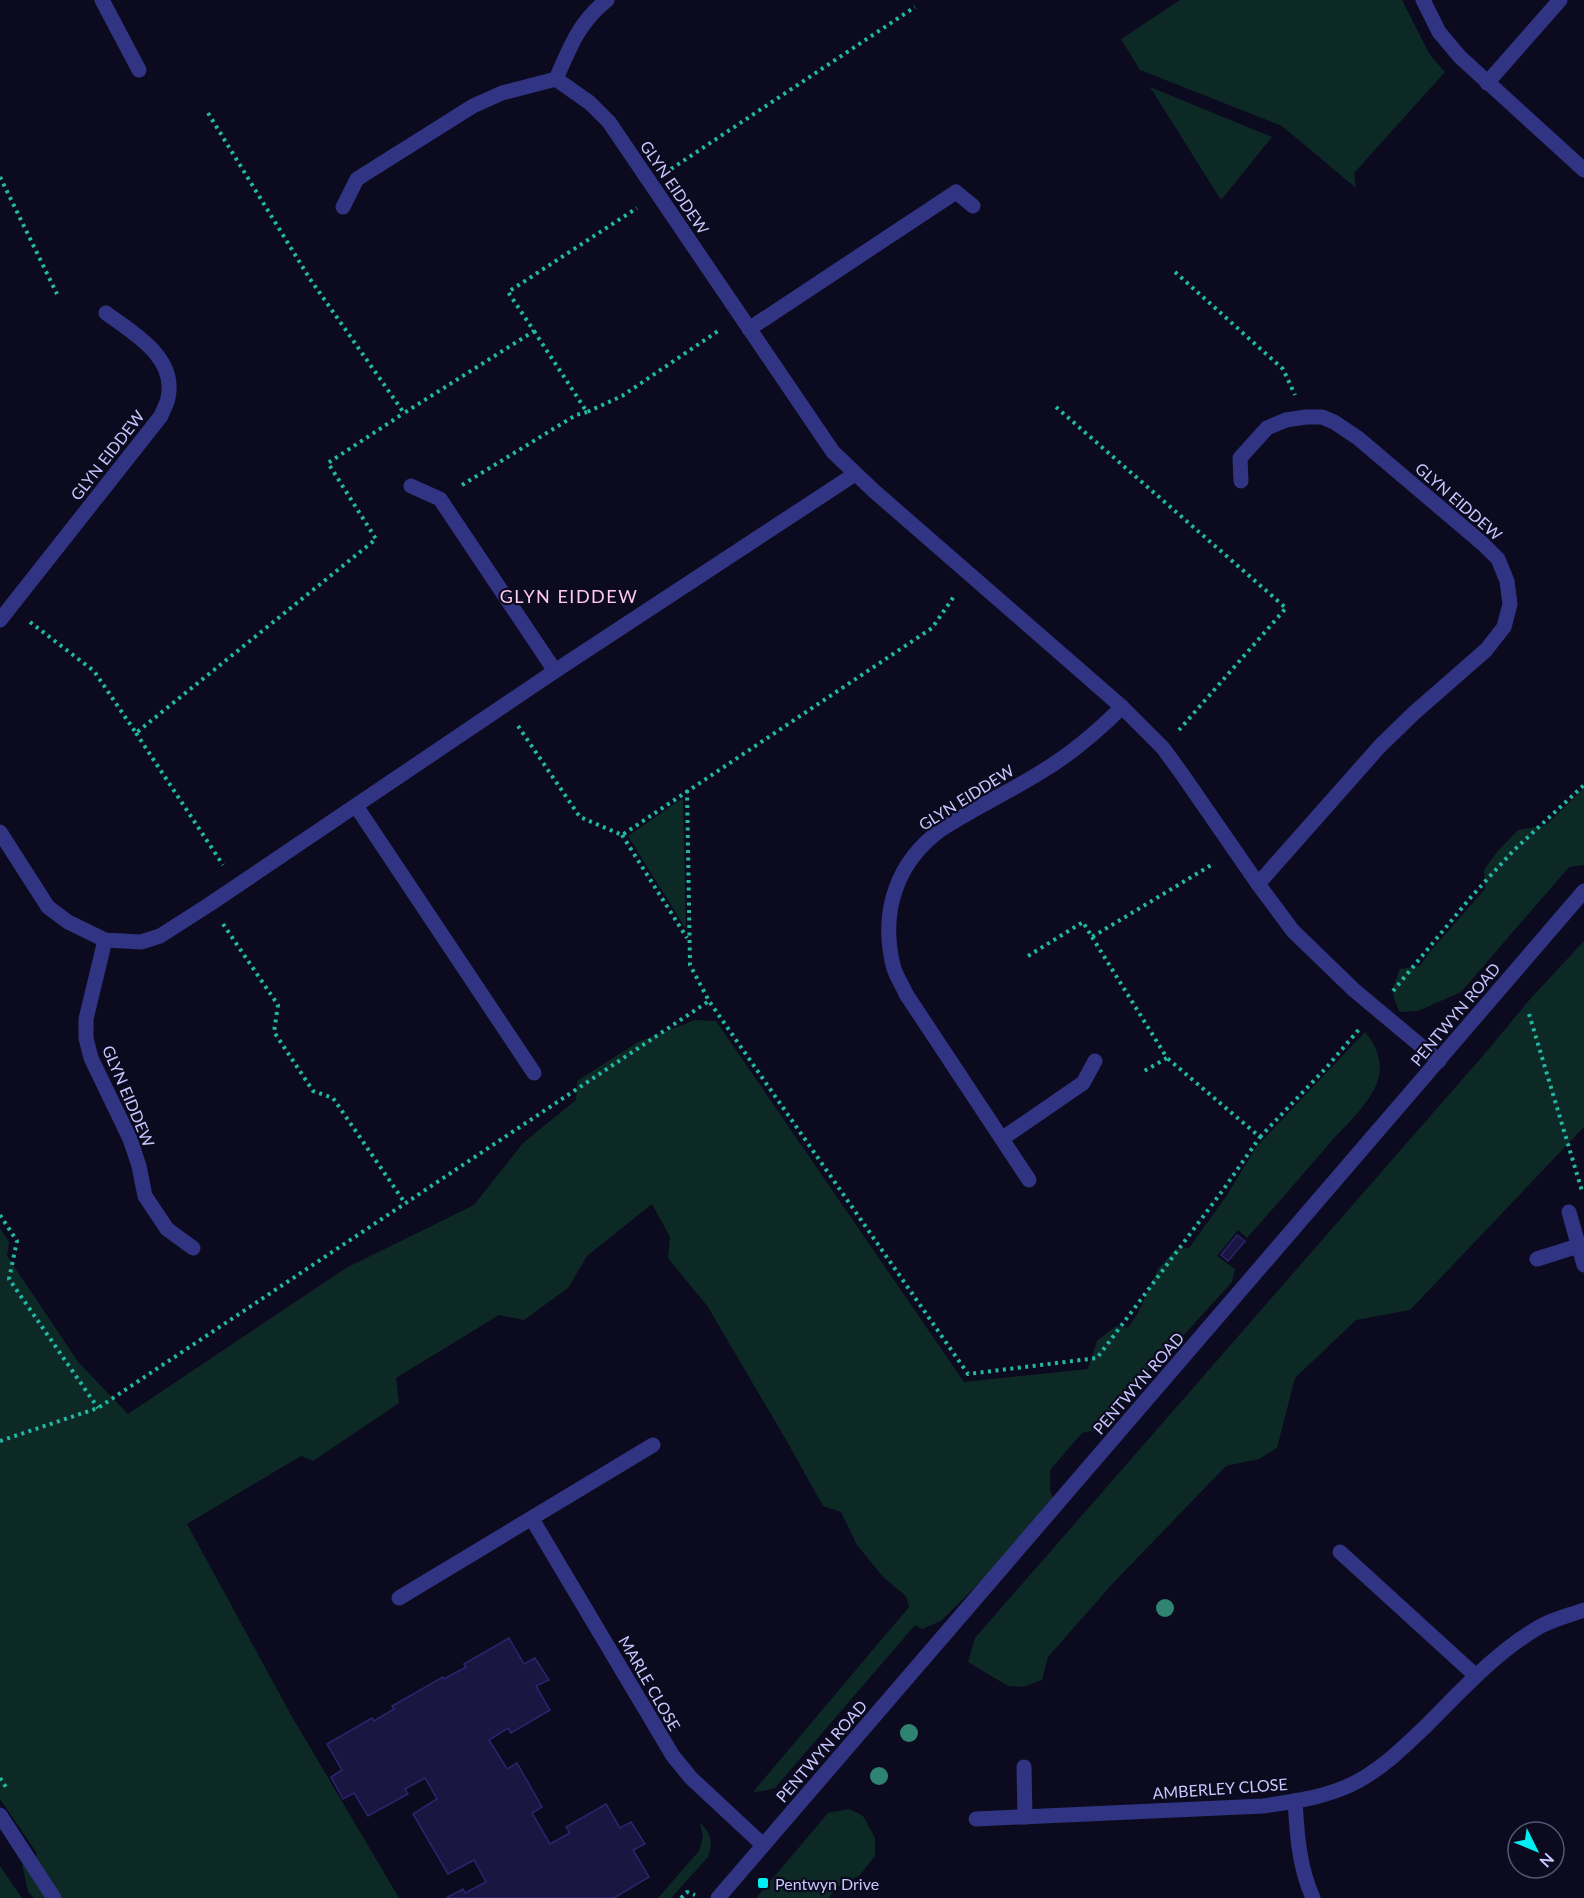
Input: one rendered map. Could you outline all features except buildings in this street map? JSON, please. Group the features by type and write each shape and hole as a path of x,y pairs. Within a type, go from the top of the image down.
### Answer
{"street":[{"path":"102,0 139,70"},
{"path":"343,207 357,179 473,106 502,93 556,79 574,37 592,11 607,0"},
{"path":"1423,0 1440,32 1460,57 1584,170"},
{"path":"1487,83 1560,0"},
{"name":"GLYN EIDDEW","path":"556,79 590,104 609,122 833,452 855,474 1122,707 1163,748 1293,931 1370,1004 1439,1061"},
{"path":"745,322 956,192 973,206"},
{"name":"GLYN EIDDEW","path":"0,620 161,416 168,399 170,381 164,366 150,345 106,313"},
{"name":"GLYN EIDDEW","path":"1241,481 1240,458 1267,428 1287,420 1305,417 1322,417 1335,422 1358,438 1498,559 1507,581 1510,604 1504,627 1486,650 1380,746 1258,884"},
{"path":"0,832 48,907 68,922 105,940 141,942 160,936 555,671 855,474"},
{"path":"411,486 440,499 555,671"},
{"name":"GLYN EIDDEW","path":"1029,1180 906,994 893,967 888,919 893,890 905,867 920,848 942,830 1042,772 1083,744 1122,707"},
{"path":"356,806 534,1073"},
{"name":"PENTWYN ROAD","path":"718,1898 1584,891"},
{"name":"GLYN EIDDEW","path":"105,940 86,1019 86,1038 91,1058 130,1139 139,1166 145,1196 167,1229 193,1248"},
{"path":"1003,1138 1083,1083 1095,1061"},
{"path":"1569,1212 1584,1265"},
{"path":"1537,1259 1578,1246"},
{"path":"399,1598 653,1444"},
{"name":"MARLE CLOSE","path":"532,1519 668,1749 691,1778 763,1845"},
{"path":"1340,1552 1476,1676"},
{"name":"AMBERLEY CLOSE","path":"976,1819 1263,1806 1330,1793 1359,1780 1394,1757 1476,1676 1511,1646 1542,1626 1584,1610"},
{"path":"1024,1767 1025,1817"},
{"path":"1295,1801 1298,1847 1306,1884 1313,1898"},
{"path":"0,1815 54,1898"}],"path":[{"path":"587,412 508,292 915,7"},
{"path":"208,113 310,279 404,413"},
{"path":"0,177 57,294"},
{"path":"1175,272 1283,369 1305,417"},
{"path":"440,499 576,415 622,396 745,322"},
{"path":"136,733 376,539 328,463 534,331"},
{"path":"1056,407 1286,608 1163,748"},
{"path":"622,835 932,628 970,575"},
{"path":"10,607 94,671 237,885"},
{"path":"504,706 580,817 622,835 688,941"},
{"path":"1393,992 1471,897 1513,851 1584,785"},
{"path":"687,790 690,965 709,1001 968,1374 1097,1358 1260,1137 1326,1068 1365,1023"},
{"path":"1092,936 1234,851"},
{"path":"210,904 278,1005 274,1032 313,1091 333,1098 405,1203"},
{"path":"1028,956 1083,922 1167,1058 1260,1137"},
{"path":"0,1441 98,1408 709,1001"},
{"path":"1529,1014 1584,1197"},
{"path":"1143,1071 1167,1058"},
{"path":"0,1215 17,1241 9,1279 98,1408"},
{"path":"681,1898 687,1892"}],"green space":[{"path":"1180,0 1402,0 1430,55 1445,72 1354,173 1356,188 1282,126 1140,70 1121,39"},
{"path":"1150,87 1272,137 1221,200"},
{"path":"1584,788 1584,865 1569,867 1461,992 1418,1011 1400,1012 1393,991 1400,969 1420,966 1485,889 1484,870 1518,830 1546,825"},
{"path":"683,798 686,929 628,836"},
{"path":"1584,941 1584,1127 1410,1310 1356,1320 1295,1378 1277,1448 1259,1459 1226,1466 1114,1582 1048,1657 1042,1680 1023,1687 1008,1686 968,1662 975,1638 1531,998"},
{"path":"695,1020 716,1021 964,1382 1088,1369 1097,1341 1116,1326 1128,1328 1138,1313 1158,1269 1176,1249 1189,1248 1227,1195 1257,1146 1365,1032 1376,1049 1380,1069 1374,1090 1359,1112 1247,1238 1238,1230 1217,1256 1235,1269 1232,1282 1182,1337 1153,1362 1144,1380 1095,1430 1082,1433 1050,1470 1050,1489 1053,1499 1015,1547 941,1621 922,1629 915,1625 775,1788 753,1792 909,1607 906,1596 884,1578 857,1545 841,1512 823,1506 708,1307 668,1258 670,1237 652,1204 587,1256 568,1288 524,1320 499,1315 396,1378 399,1403 313,1461 301,1456 187,1524 291,1715 399,1898 34,1898 28,1892 22,1864 37,1865 36,1852 0,1799 0,1228 9,1242 7,1256 79,1363 128,1414 346,1268 474,1205 523,1143 576,1100 577,1081 638,1042"},
{"path":"849,1809 862,1815 875,1838 875,1856 859,1876 842,1883 828,1898 756,1898 828,1813"},
{"path":"700,1823 710,1839 711,1848 708,1857 671,1898 658,1898 699,1851 703,1837"},
{"path":"0,1866 22,1898 0,1898"}],"place":[{"name":"Pentwyn Drive","path":"763,1883"}],"district":[{"name":"GLYN EIDDEW","path":"569,596"}]}
